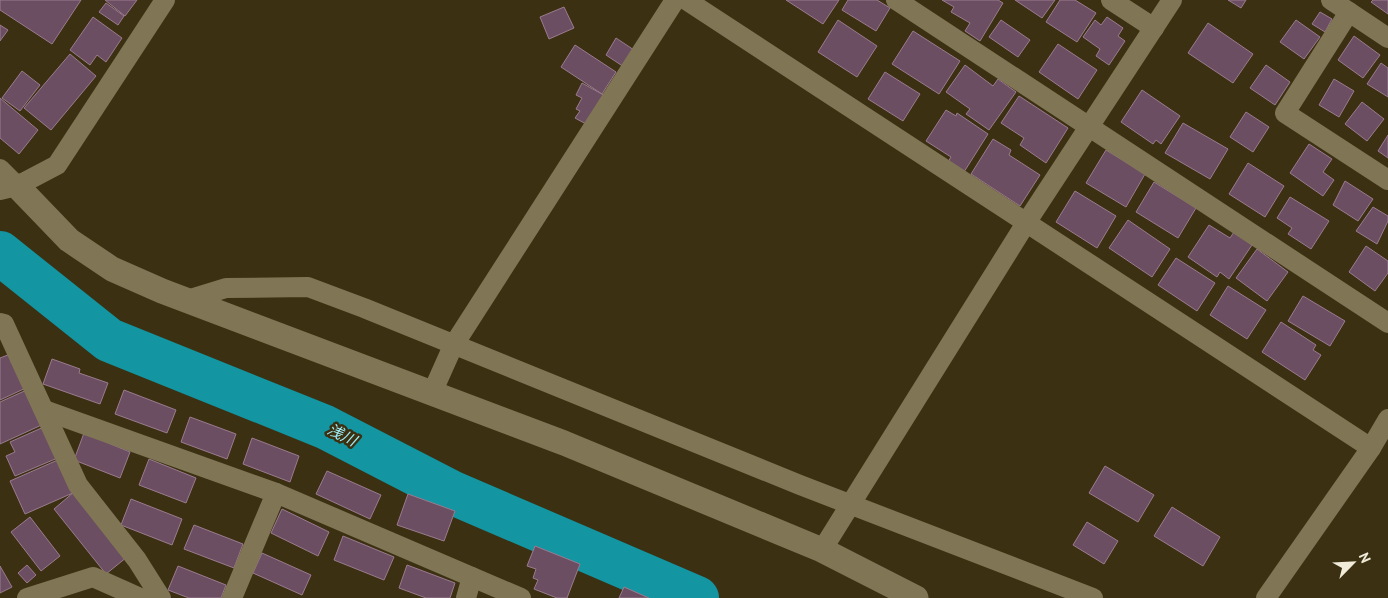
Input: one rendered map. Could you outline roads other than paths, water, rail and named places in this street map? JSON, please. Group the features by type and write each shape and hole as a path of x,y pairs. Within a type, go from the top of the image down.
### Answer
{"street":[{"path":"165,0 56,165 6,182 69,240 112,269 187,300 564,444 822,550 916,598"},
{"path":"432,393 453,346 675,0"},
{"path":"686,0 1371,448"},
{"path":"896,0 1388,323"},
{"path":"1111,0 1154,28"},
{"path":"822,550 852,505 1026,223 1172,0"},
{"path":"1331,0 1388,38"},
{"path":"1349,12 1285,113 1388,180"},
{"path":"187,300 226,288 308,288 364,308 453,346 852,505 1093,598"},
{"path":"0,323 4,324 78,484 137,560 161,598"},
{"path":"44,410 276,493 521,598"},
{"path":"1266,598 1371,448 1388,419"},
{"path":"232,598 276,493"},
{"path":"27,598 93,577 140,598"},
{"path":"466,598 472,577"}],"waterway":[{"name":"浅川","path":"0,253 109,340 325,427 453,493 697,598"}]}
